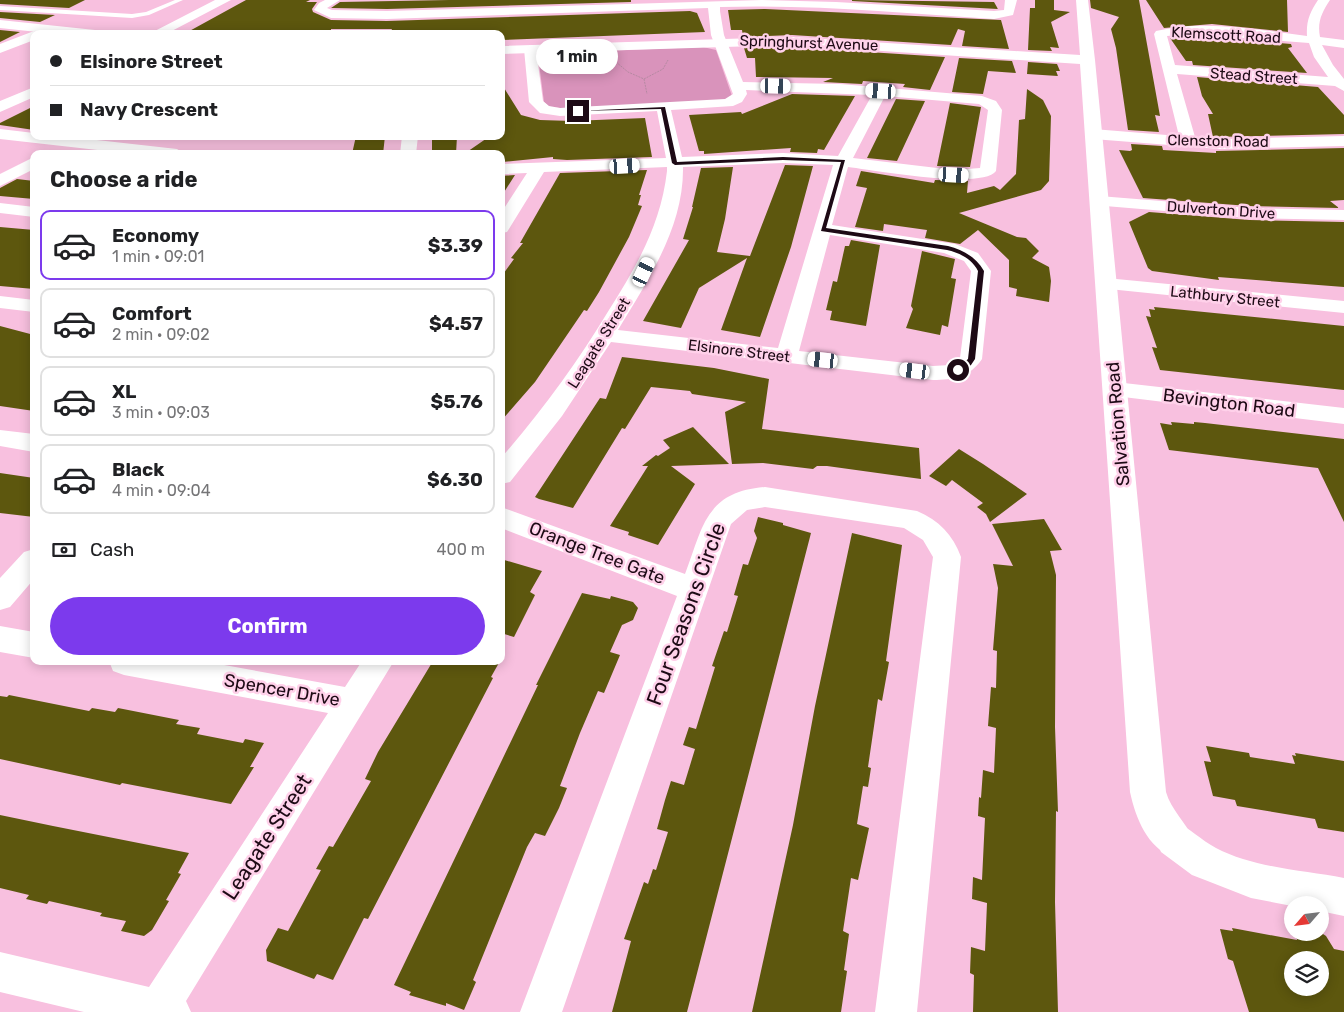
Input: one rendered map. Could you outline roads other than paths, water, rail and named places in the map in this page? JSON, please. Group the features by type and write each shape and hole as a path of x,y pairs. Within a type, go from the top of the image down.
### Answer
{"street":[{"path":"163,30 225,0"},
{"path":"334,0 323,6 320,10 325,14 429,20 714,2 828,5 996,15 1009,12 1011,0"},
{"name":"Salvation Road","path":"1082,0 1148,792 1153,813 1174,839"},
{"path":"1338,4 1323,0 1313,19 1314,41 1320,57 1341,84"},
{"path":"530,49 536,102 545,110 560,112 663,108 728,103 738,98 737,86 720,41 713,8 714,2"},
{"path":"0,24 66,30"},
{"path":"46,30 51,28"},
{"name":"Klemscott Road","path":"1188,142 1160,34 1165,31 1242,34 1314,41"},
{"path":"0,49 30,36"},
{"name":"Springhurst Avenue","path":"505,50 720,41 831,42 1088,60"},
{"path":"1314,41 1344,44"},
{"name":"Stead Street","path":"1170,70 1341,84"},
{"path":"505,169 783,158 844,161 954,175 975,175 988,171 996,110 991,104 971,98 881,91 800,86 737,86"},
{"path":"787,356 844,161 881,91"},
{"path":"0,108 30,93"},
{"name":"Leagate Street","path":"505,470 560,402 605,335 644,272 654,251 666,218 675,172 675,163 663,108"},
{"path":"0,134 30,136"},
{"name":"Clenston Road","path":"1093,134 1237,144 1344,141"},
{"path":"56,150 74,140 147,150"},
{"path":"0,181 30,164"},
{"path":"505,222 538,169"},
{"name":"Dulverton Drive","path":"1099,201 1249,213 1344,214"},
{"path":"0,208 30,212"},
{"name":"Elsinore Street","path":"605,335 941,373 964,367 971,359 981,271 971,258 948,248 823,230"},
{"name":"Lathbury Street","path":"1106,284 1344,307"},
{"path":"0,302 30,306"},
{"name":"Bevington Road","path":"1115,390 1344,416"},
{"path":"0,438 30,442"},
{"name":"Four Seasons Circle","path":"541,1012 722,514 734,504 757,497 773,497 899,515 926,527 945,549 948,562 896,1012"},
{"name":"Orange Tree Gate","path":"505,519 694,590"},
{"path":"0,598 30,564"},
{"path":"0,639 30,644"},
{"name":"Spencer Drive","path":"146,665 353,703"},
{"name":"Leagate Street","path":"161,1011 377,665"},
{"path":"1174,839 1205,862 1251,880 1344,897"},
{"path":"0,972 161,1011"}],"lane":[{"path":"0,8 132,16 147,14 180,0"},
{"path":"27,9 40,3"}]}
